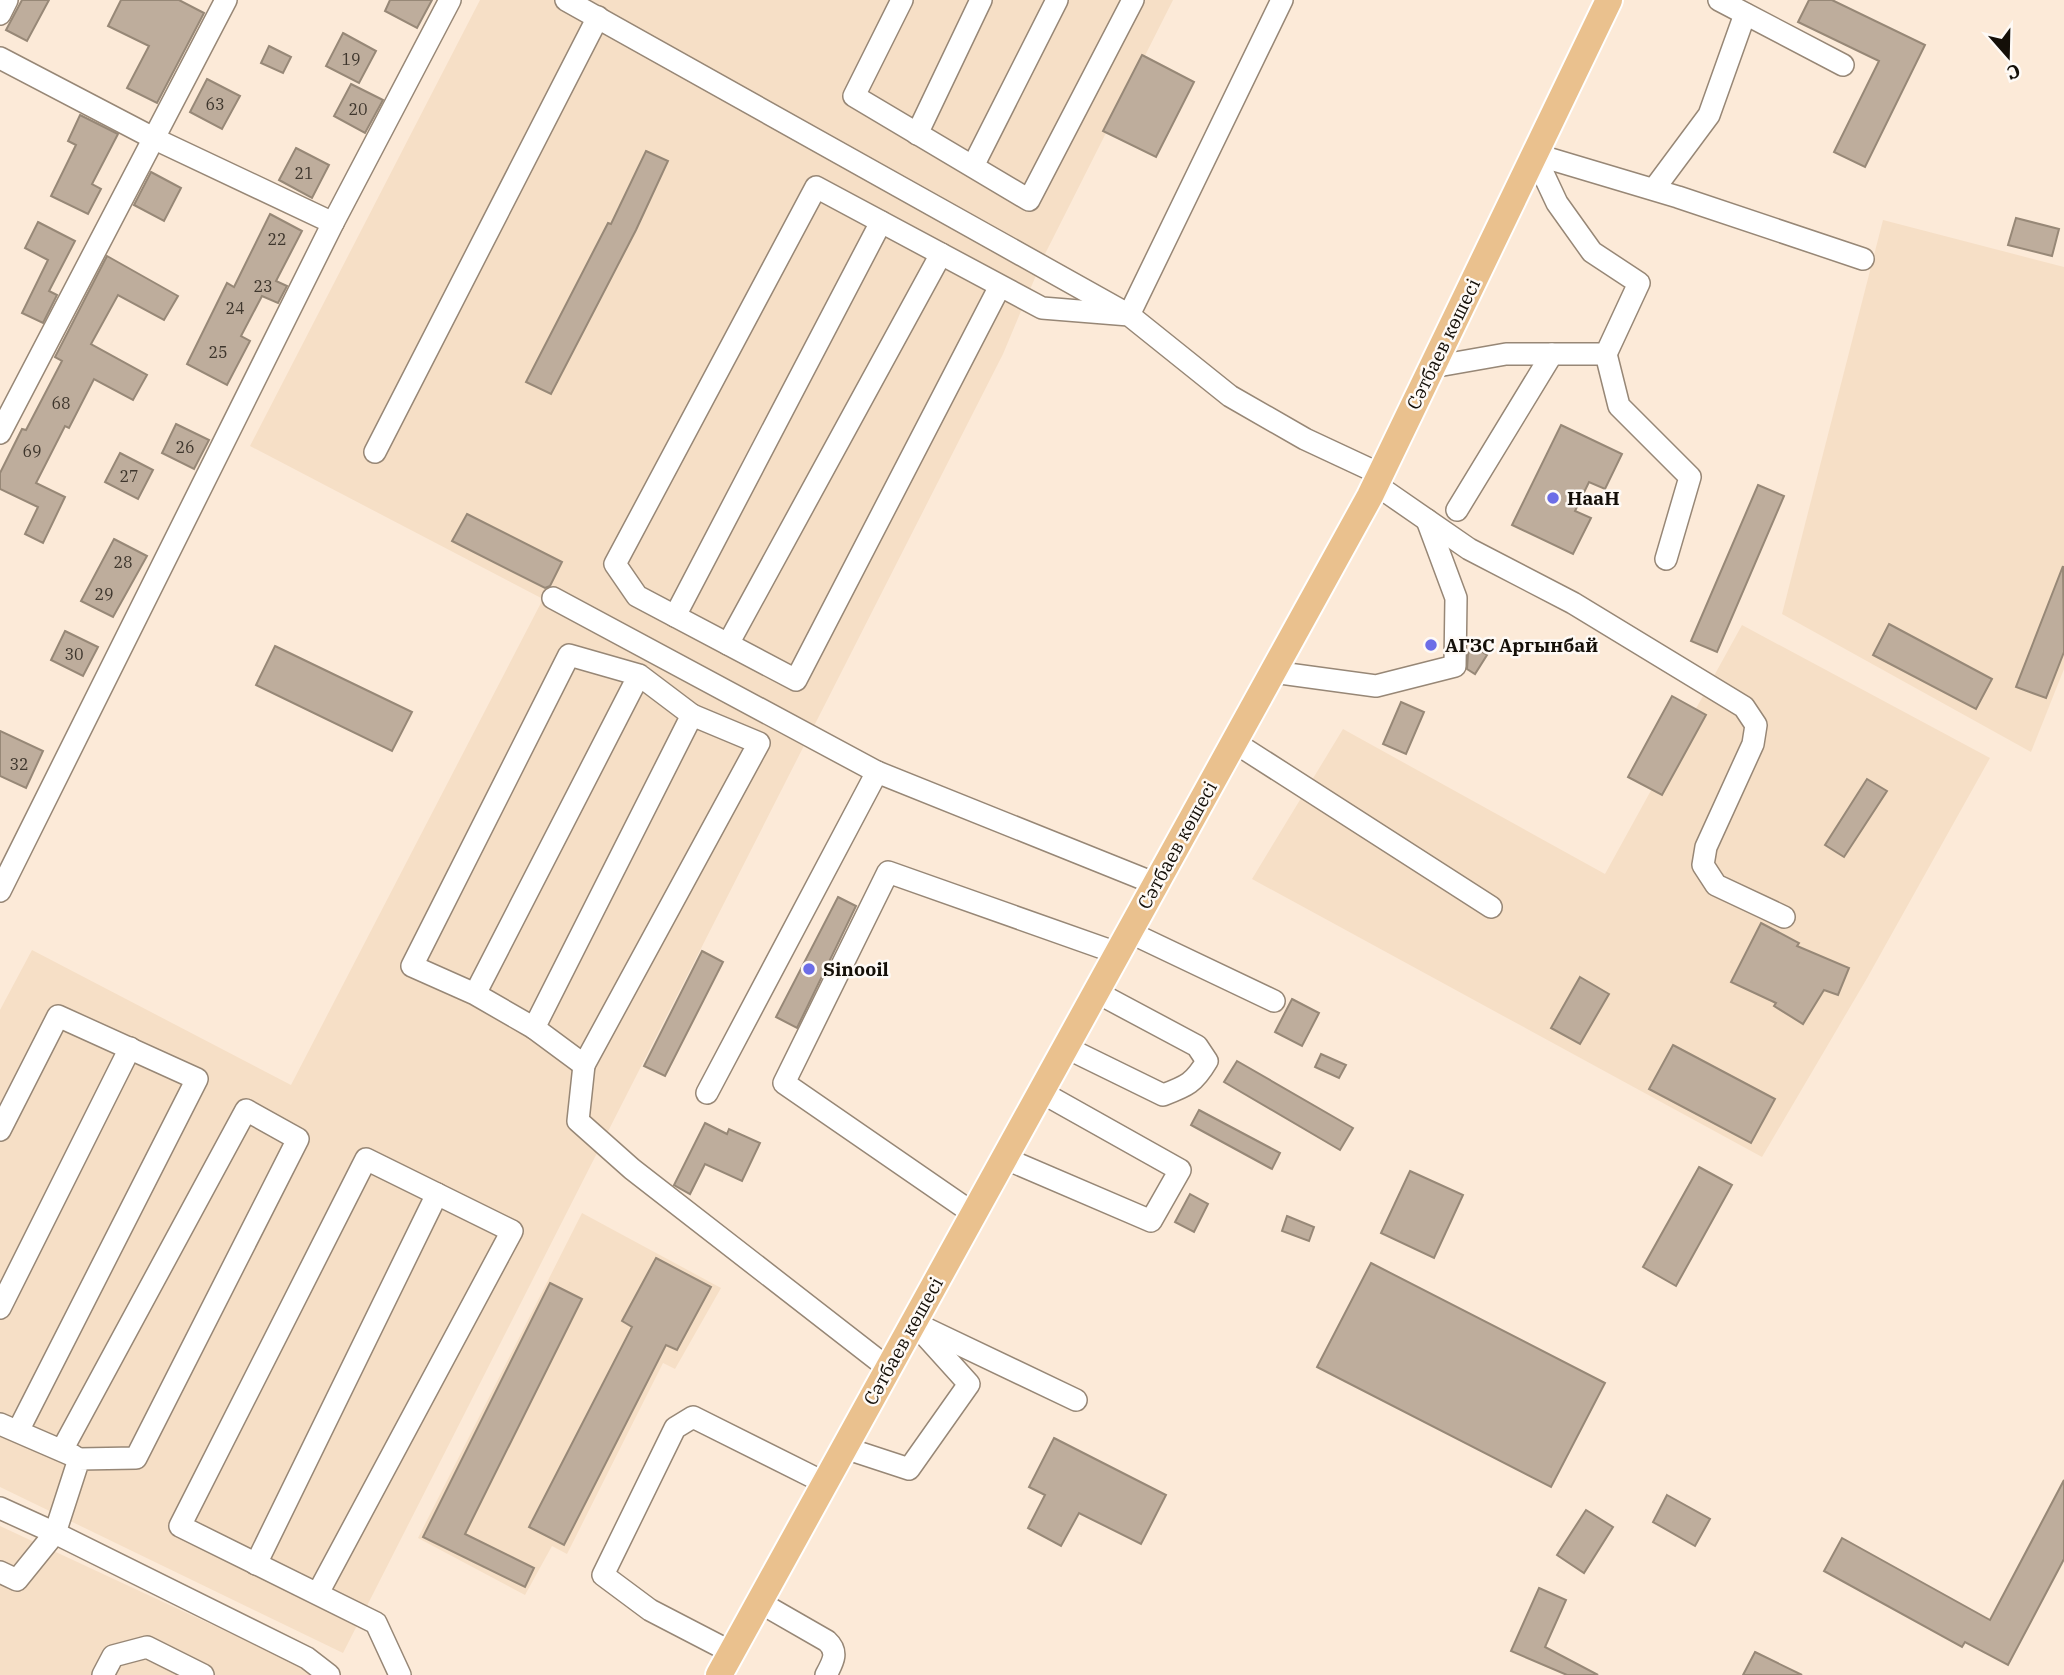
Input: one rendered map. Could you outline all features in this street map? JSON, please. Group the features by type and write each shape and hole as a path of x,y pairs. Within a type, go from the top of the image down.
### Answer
{"main road":[{"name":"Сәтбаев көшесі","path":"724,1668 1378,479 1609,0"}],"street":[{"path":"0,14 7,0"},
{"path":"0,433 226,0"},
{"path":"0,891 332,222 450,0"},
{"path":"566,0 1129,315 1230,396 1378,479 1427,520 1469,550 1573,603 1744,706 1756,725 1753,744 1706,847 1703,865 1716,885 1784,917"},
{"path":"902,0 854,96 1029,200 1133,0"},
{"path":"917,134 981,0"},
{"path":"972,166 1057,0"},
{"path":"1129,315 1282,0"},
{"path":"1719,0 1843,65"},
{"path":"1654,190 1709,115 1745,14"},
{"path":"375,452 598,17"},
{"path":"0,58 155,139 332,222"},
{"path":"1534,154 1654,190 1863,259"},
{"path":"1534,154 1557,203 1592,252 1639,283 1606,354 1619,406 1689,477 1666,559"},
{"path":"1000,286 796,680 637,596 615,565 816,187 1042,308 1129,315"},
{"path":"675,616 881,222"},
{"path":"728,644 941,254"},
{"path":"1432,367 1506,354 1606,354"},
{"path":"1457,510 1552,354"},
{"path":"1273,672 1376,686 1455,666 1456,598 1427,520"},
{"path":"553,598 877,772 1156,884"},
{"path":"584,1065 534,1028 475,994 412,966 569,655 639,675 692,715 758,743 584,1065 578,1121 632,1170 888,1368"},
{"path":"475,994 639,675"},
{"path":"534,1028 692,715"},
{"path":"1234,742 1491,907"},
{"path":"707,1093 877,772"},
{"path":"974,1213 784,1083 888,872 1123,943 1274,1000"},
{"path":"1065,1047 1163,1095 1185,1087 1196,1079 1207,1061 1197,1046 1096,992"},
{"path":"0,1130 58,1016 197,1079 9,1427 70,1454 136,1458 299,1139 246,1110 70,1454 55,1533 16,1580 0,1572"},
{"path":"0,1308 130,1048"},
{"path":"1004,1158 1151,1221 1180,1170 1041,1093"},
{"path":"318,1593 512,1231 366,1159 180,1526 376,1623 400,1675"},
{"path":"256,1564 437,1194"},
{"path":"913,1322 1076,1401"},
{"path":"845,1448 909,1469 969,1384 913,1322"},
{"path":"724,1668 603,1575 675,1428 693,1417 825,1483"},
{"path":"0,1508 307,1658 329,1675"},
{"path":"759,1602 827,1641 835,1653 826,1675"},
{"path":"103,1675 113,1656 147,1647 203,1675"}],"shaded area":[{"path":"480,0 1173,0 1045,254 1003,354 343,1653 0,1487 0,1010 32,950 291,1085 543,599 250,446"},
{"path":"1883,220 2064,267 2064,669 2031,752 1782,614"},
{"path":"1742,625 1990,758 1866,980 1762,1157 1252,879 1343,729 1605,874"},
{"path":"582,1213 721,1288 675,1369 663,1363 567,1554 552,1546 525,1595 418,1538"},
{"path":"0,1526 303,1667 312,1675 0,1675"}],"building":[{"path":"22,0 49,0 27,41 6,30"},
{"path":"121,0 179,0 204,13 157,103 127,88 149,46 108,26"},
{"path":"390,0 432,0 417,28 385,11"},
{"path":"1809,0 1832,0 1925,45 1865,167 1834,152 1879,61 1798,22"},
{"path":"343,33 376,51 359,83 326,66"},
{"path":"269,46 291,57 283,73 261,63"},
{"path":"1142,55 1194,82 1156,157 1103,131"},
{"path":"207,79 240,96 222,129 190,112"},
{"path":"351,84 383,100 365,133 334,116"},
{"path":"80,115 118,134 92,184 101,189 88,214 51,196 76,145 68,141"},
{"path":"296,148 329,165 312,198 279,180"},
{"path":"646,151 668,161 636,230 551,394 526,382 608,223 611,224"},
{"path":"151,172 181,188 164,221 134,205"},
{"path":"270,214 302,231 276,281 287,286 278,303 262,296 241,336 250,341 227,385 187,364 227,283 234,287"},
{"path":"2016,218 2059,229 2052,256 2008,245"},
{"path":"38,222 75,241 49,291 57,295 43,323 22,313 48,260 25,248"},
{"path":"107,256 178,296 164,320 118,295 91,344 147,375 133,400 94,379 69,428 65,426 36,483 65,497 43,543 25,534 38,507 0,489 0,473 62,361 55,357"},
{"path":"176,424 209,440 194,469 162,453"},
{"path":"1561,425 1622,454 1605,489 1589,482 1575,511 1591,518 1573,554 1512,525"},
{"path":"120,453 153,470 138,499 105,482"},
{"path":"1758,485 1784,496 1717,652 1691,641"},
{"path":"467,514 562,562 550,586 545,588 452,541"},
{"path":"114,539 147,556 113,617 81,601"},
{"path":"2063,566 2064,652 2046,698 2016,687"},
{"path":"1889,624 1992,679 1976,709 1873,655"},
{"path":"65,631 98,647 83,676 51,660"},
{"path":"275,646 412,712 392,751 256,685"},
{"path":"1473,646 1487,655 1475,674 1467,669 1468,654"},
{"path":"1672,696 1706,715 1662,795 1628,777"},
{"path":"1401,702 1424,712 1406,754 1383,744"},
{"path":"0,731 43,751 26,788 0,776"},
{"path":"1867,779 1887,791 1844,857 1825,845"},
{"path":"838,897 856,906 797,1028 776,1017"},
{"path":"1761,923 1799,943 1797,946 1849,968 1838,995 1824,990 1803,1024 1774,1006 1776,1003 1731,982"},
{"path":"702,951 723,962 665,1076 644,1066"},
{"path":"1580,977 1609,994 1580,1044 1551,1028"},
{"path":"1292,999 1319,1013 1302,1046 1275,1032"},
{"path":"1673,1045 1775,1099 1751,1143 1649,1089"},
{"path":"1321,1054 1346,1065 1339,1078 1315,1067"},
{"path":"1237,1061 1353,1128 1340,1150 1224,1082"},
{"path":"1199,1110 1280,1153 1272,1169 1191,1125"},
{"path":"705,1123 727,1134 729,1129 760,1143 742,1181 705,1164 690,1194 674,1185"},
{"path":"1699,1167 1732,1185 1676,1286 1643,1267"},
{"path":"1410,1171 1463,1195 1434,1258 1381,1233"},
{"path":"1190,1194 1208,1204 1194,1232 1175,1222"},
{"path":"1287,1216 1314,1227 1309,1241 1282,1231"},
{"path":"656,1258 711,1287 677,1350 666,1345 564,1545 529,1527 632,1327 622,1321"},
{"path":"1371,1263 1605,1383 1551,1487 1317,1367"},
{"path":"550,1283 582,1299 465,1534 534,1568 525,1587 423,1537"},
{"path":"1054,1438 1166,1495 1141,1544 1079,1513 1061,1546 1028,1528 1045,1495 1029,1487"},
{"path":"2064,1480 2064,1559 2008,1665 1965,1642 1962,1647 1824,1571 1842,1538 1990,1620"},
{"path":"1667,1495 1710,1519 1695,1546 1653,1522"},
{"path":"1586,1510 1613,1527 1584,1573 1557,1555"},
{"path":"1539,1588 1566,1600 1545,1647 1598,1675 1567,1675 1511,1651"},
{"path":"1755,1652 1802,1675 1743,1675"}],"place":[{"name":"НааН","path":"1553,498"},
{"name":"АГЗС Аргынбай","path":"1431,645"},
{"name":"Sinooil","path":"809,969"}]}
